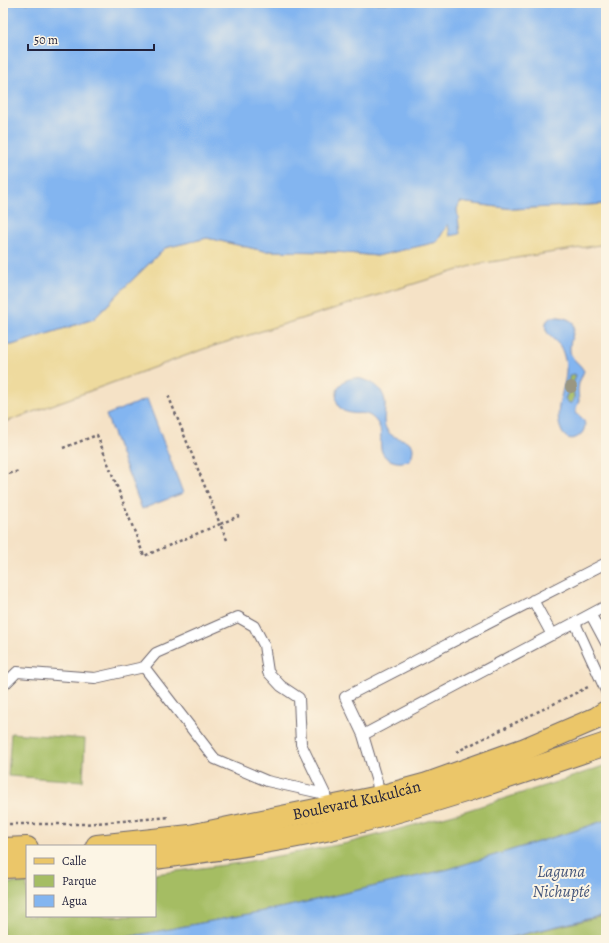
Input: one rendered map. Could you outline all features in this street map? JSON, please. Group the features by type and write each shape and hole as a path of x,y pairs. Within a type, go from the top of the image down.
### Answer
{"main road":[{"name":"Boulevard Kukulcán","path":"105,845 190,836 326,802 379,797 427,784 525,749 597,718 606,712"},
{"name":"Boulevard Kukulcán","path":"156,858 249,845 345,825 448,797 606,744"},
{"path":"3,848 26,848"},
{"path":"3,867 26,866"}],"lane":[{"path":"379,797 377,782 363,735 346,697 606,563"},
{"path":"533,600 552,635"},
{"path":"363,735 606,606"},
{"path":"591,614 606,643"},
{"path":"3,686 17,672 95,678 144,667 156,653 238,617 254,626 264,645 268,672 281,686 299,698 301,744 326,802"},
{"path":"575,623 606,691"},
{"path":"144,667 215,759 267,781 326,802"}],"path":[{"path":"168,395 227,540"},
{"path":"63,448 97,435 144,556 239,516"},
{"path":"3,475 20,471"}],"green space":[{"path":"570,375 576,375 573,383 574,398 572,403 569,403 565,399 569,389 568,380"},
{"path":"11,733 85,739 83,781 8,776"},
{"path":"606,765 606,820 449,869 285,907 112,940 3,940 3,883 26,883 26,917 156,917 156,874 240,863 348,843 465,811"},
{"path":"606,914 606,940 500,940 603,916"}],"sand":[{"path":"460,202 513,209 606,204 606,244 478,264 204,349 3,423 3,345 12,345 94,319 165,248 207,238 264,251 337,252 377,256 437,242"}],"water":[{"path":"3,3 606,3 606,204 513,209 460,202 457,209 460,234 450,236 448,224 437,242 377,256 337,252 264,251 207,238 165,248 94,319 12,345 3,345"},
{"path":"559,317 567,319 574,325 570,344 570,353 584,371 579,383 579,401 576,408 576,413 583,419 585,424 584,429 578,436 570,439 562,432 558,414 565,378 565,360 561,347 546,330 546,323 548,320","holes":["570,375 576,375 573,385 574,398 572,403 569,403 565,399 569,389 569,378"]},
{"path":"354,378 366,380 380,389 385,400 385,427 390,434 410,443 413,452 410,460 398,462 390,460 382,452 379,425 375,420 368,415 343,411 340,408 336,398 337,390 342,383"},
{"path":"147,399 183,493 142,509 106,415"},
{"name":"Laguna Nichupté","path":"606,820 606,914 603,915 500,940 112,940 285,907 449,869"}]}
